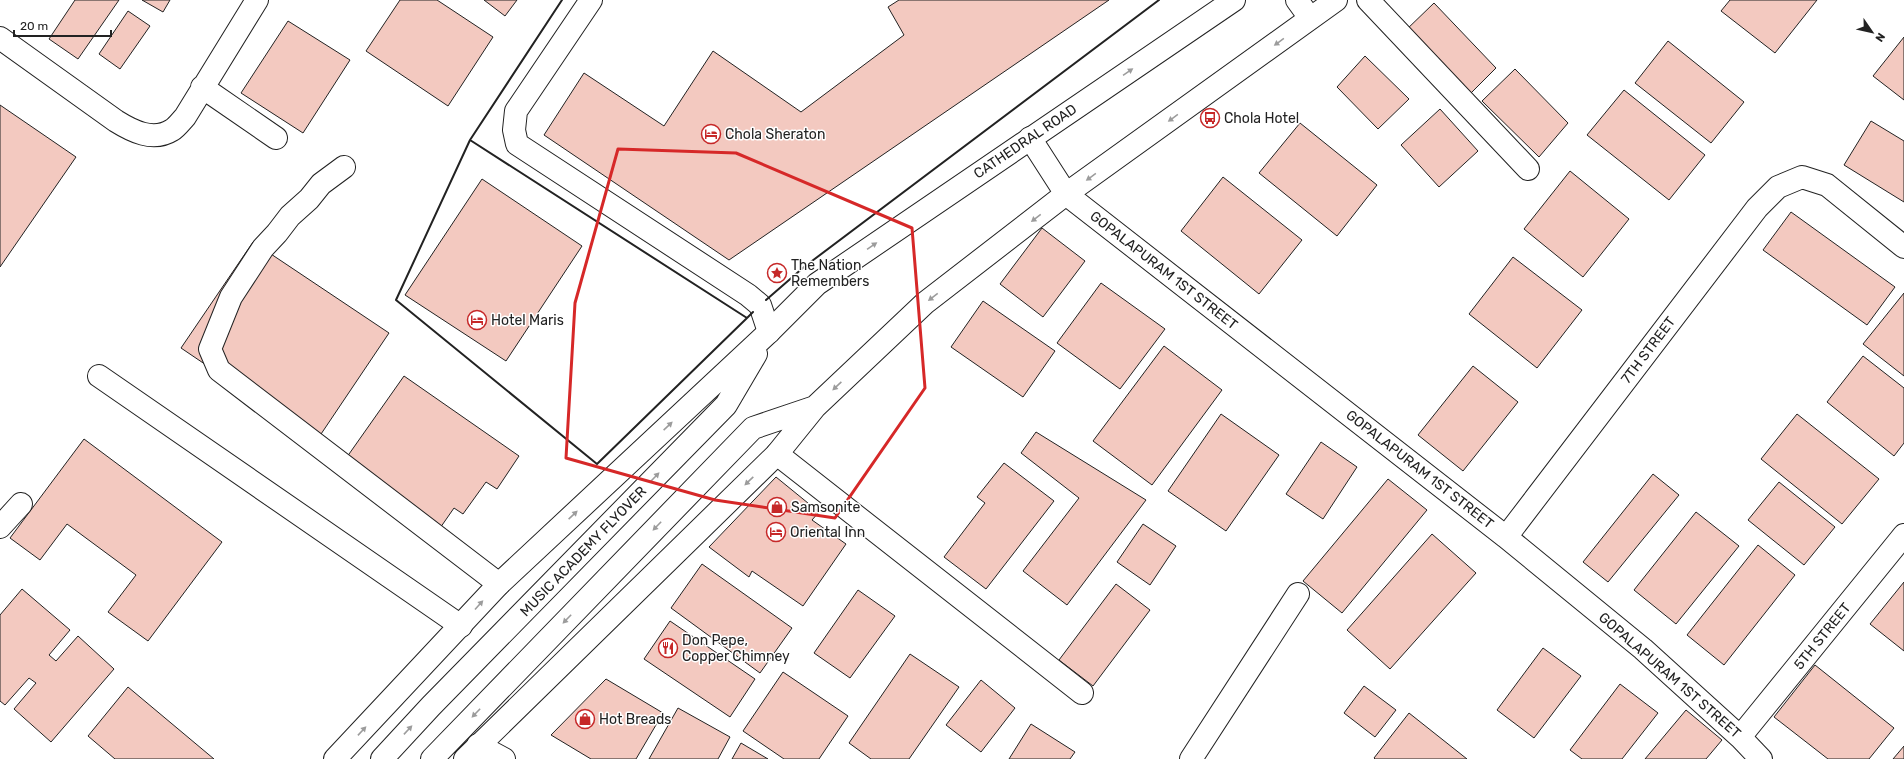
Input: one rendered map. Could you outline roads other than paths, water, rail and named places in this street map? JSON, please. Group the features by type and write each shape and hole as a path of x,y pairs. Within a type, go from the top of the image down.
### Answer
{"street":[{"path":"0,38 116,121 134,132 154,136 172,130 185,117 202,86 257,0"},
{"path":"335,759 499,584 769,332 760,305 748,295 517,144 514,130 516,111 591,0"},
{"name":"CATHEDRAL ROAD","path":"769,332 817,284 1234,0"},
{"path":"1297,0 1310,18"},
{"path":"471,752 777,454 815,407 925,303 1066,194 1336,0"},
{"path":"1368,0 1528,170"},
{"path":"202,86 276,138"},
{"name":"GOPALAPURAM 1ST STREET","path":"1030,138 1066,194 1506,537 1643,649 1740,736 1761,759"},
{"path":"344,167 322,184 309,199 290,216 263,248 231,297 210,349 219,370 499,584"},
{"name":"7TH STREET","path":"1506,537 1757,208 1778,187 1802,177 1827,185 1904,247"},
{"name":"MUSIC ACADEMY FLYOVER","path":"382,759 431,706 726,405 769,332"},
{"path":"100,376 461,626"},
{"path":"432,759 753,428 815,407"},
{"path":"777,454 1082,693"},
{"path":"0,527 21,504"},
{"name":"5TH STREET","path":"1740,736 1904,536"},
{"path":"1192,759 1298,594"},
{"path":"471,752 504,759"}],"place":[{"name":"Chola Hotel","path":"1210,118"},
{"name":"Chola Sheraton","path":"711,134"},
{"name":"The Nation Remembers","path":"777,273"},
{"name":"Hotel Maris","path":"477,320"},
{"name":"Samsonite","path":"777,507"},
{"name":"Oriental Inn","path":"776,532"},
{"name":"Don Pepe, Copper Chimney","path":"668,648"},
{"name":"Hot Breads","path":"585,719"}]}
